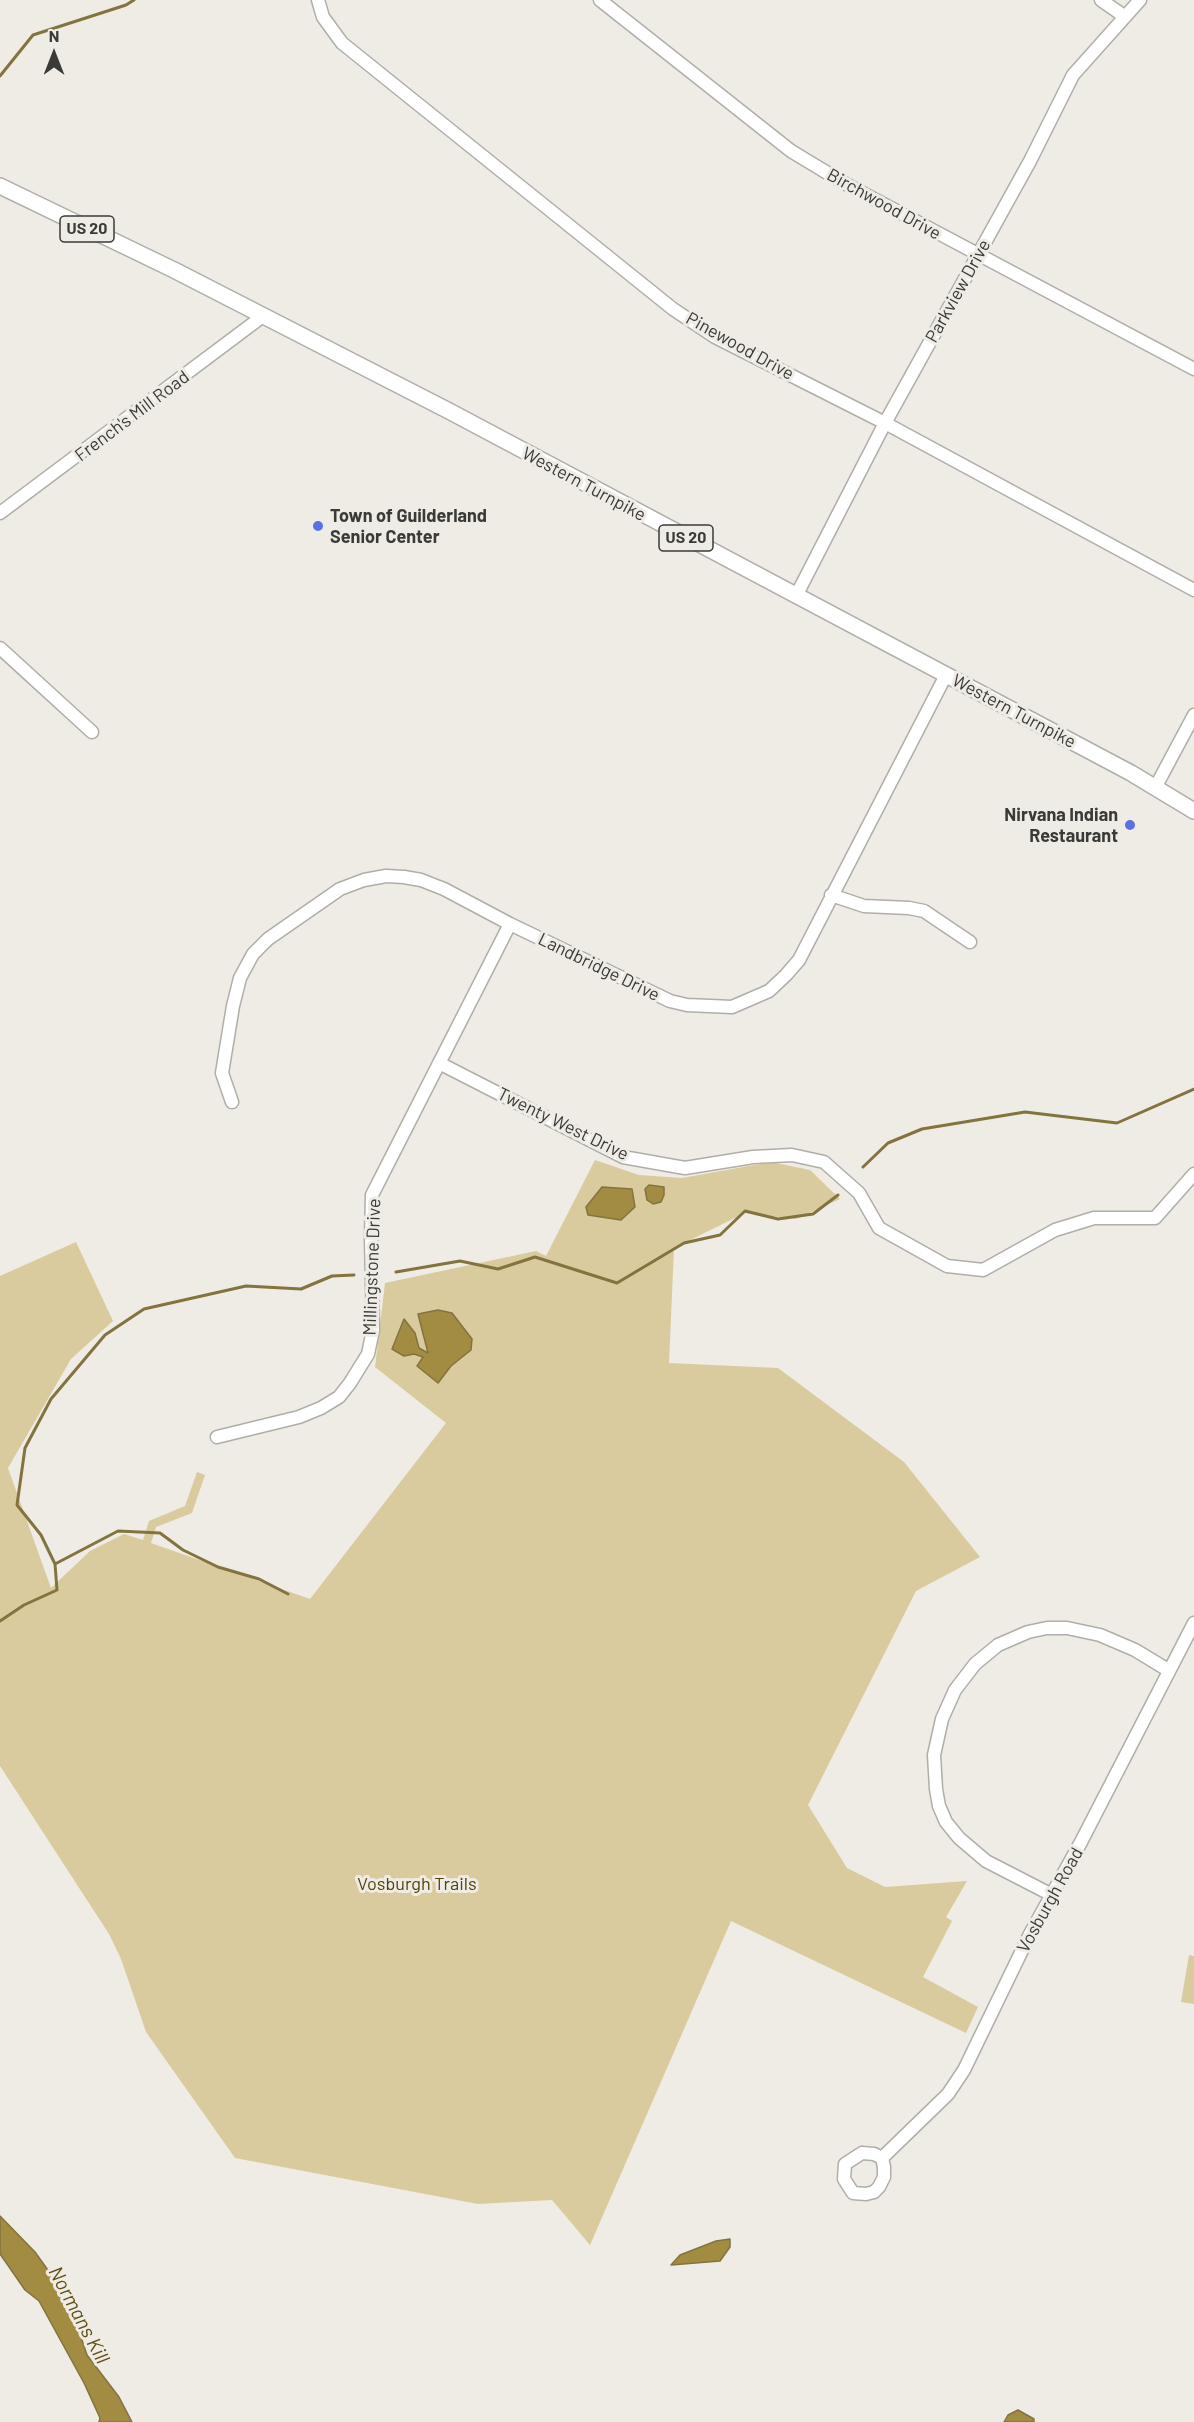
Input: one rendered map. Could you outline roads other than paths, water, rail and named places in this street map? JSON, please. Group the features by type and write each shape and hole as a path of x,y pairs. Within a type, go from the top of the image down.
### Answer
{"main road":[{"name":"Western Turnpike","path":"0,186 174,270 444,409 946,675 1194,811"}],"street":[{"name":"Pinewood Drive","path":"318,0 323,17 342,43 673,309 715,337 885,423 1194,590"},
{"name":"Birchwood Drive","path":"600,0 791,151 844,183 1194,369"},
{"path":"1101,0 1124,16"},
{"name":"Parkview Drive","path":"796,596 885,423 1030,160 1073,75 1140,0"},
{"name":"French's Mill Road","path":"0,513 201,365 263,316"},
{"path":"0,648 92,732"},
{"name":"Landbridge Drive","path":"232,1102 222,1073 240,978 253,954 268,939 340,889 364,880 386,876 421,880 444,889 510,924 670,1001 687,1005 732,1007 769,991 799,960 946,675"},
{"path":"1155,788 1194,715"},
{"path":"831,895 864,906 924,911 970,942"},
{"name":"Millingstone Drive","path":"217,1437 299,1417 321,1408 339,1397 368,1354 373,1330 370,1237 372,1195 510,924"},
{"name":"Twenty West Drive","path":"439,1063 623,1157 685,1168 753,1157 792,1155 824,1162 859,1193 879,1228 947,1266 983,1270 1055,1230 1094,1218 1155,1218 1194,1174"},
{"name":"Vosburgh Road","path":"882,2158 948,2094 964,2070 1029,1936 1081,1842 1194,1623"},
{"path":"1052,1895 986,1860 959,1838 946,1822 936,1789 934,1755 942,1719 955,1690 975,1664 998,1645 1028,1632 1047,1628 1067,1628 1100,1635 1135,1650 1168,1670"}],"waterway":[{"path":"0,76 33,35 126,5 134,0"},
{"path":"863,1167 888,1143 922,1129 1025,1112 1117,1123 1194,1089"},
{"path":"396,1272 460,1261 498,1269 535,1257 617,1283 684,1243 720,1235 745,1211 778,1219 813,1214 838,1195"},
{"path":"55,1564 41,1535 17,1505 25,1448 51,1399 105,1335 144,1309 246,1286 301,1289 332,1276 354,1275"},
{"path":"0,1621 24,1605 57,1590 55,1564 118,1531 160,1533 183,1550 218,1567 259,1579 288,1594"}],"place":[{"name":"Town of Guilderland Senior Center","path":"318,526"},
{"name":"Nirvana Indian Restaurant","path":"1130,825"}],"park label":[{"name":"Vosburgh Trails","path":"417,1884"}],"water label":[{"name":"Normans Kill","path":"79,2315"}]}
